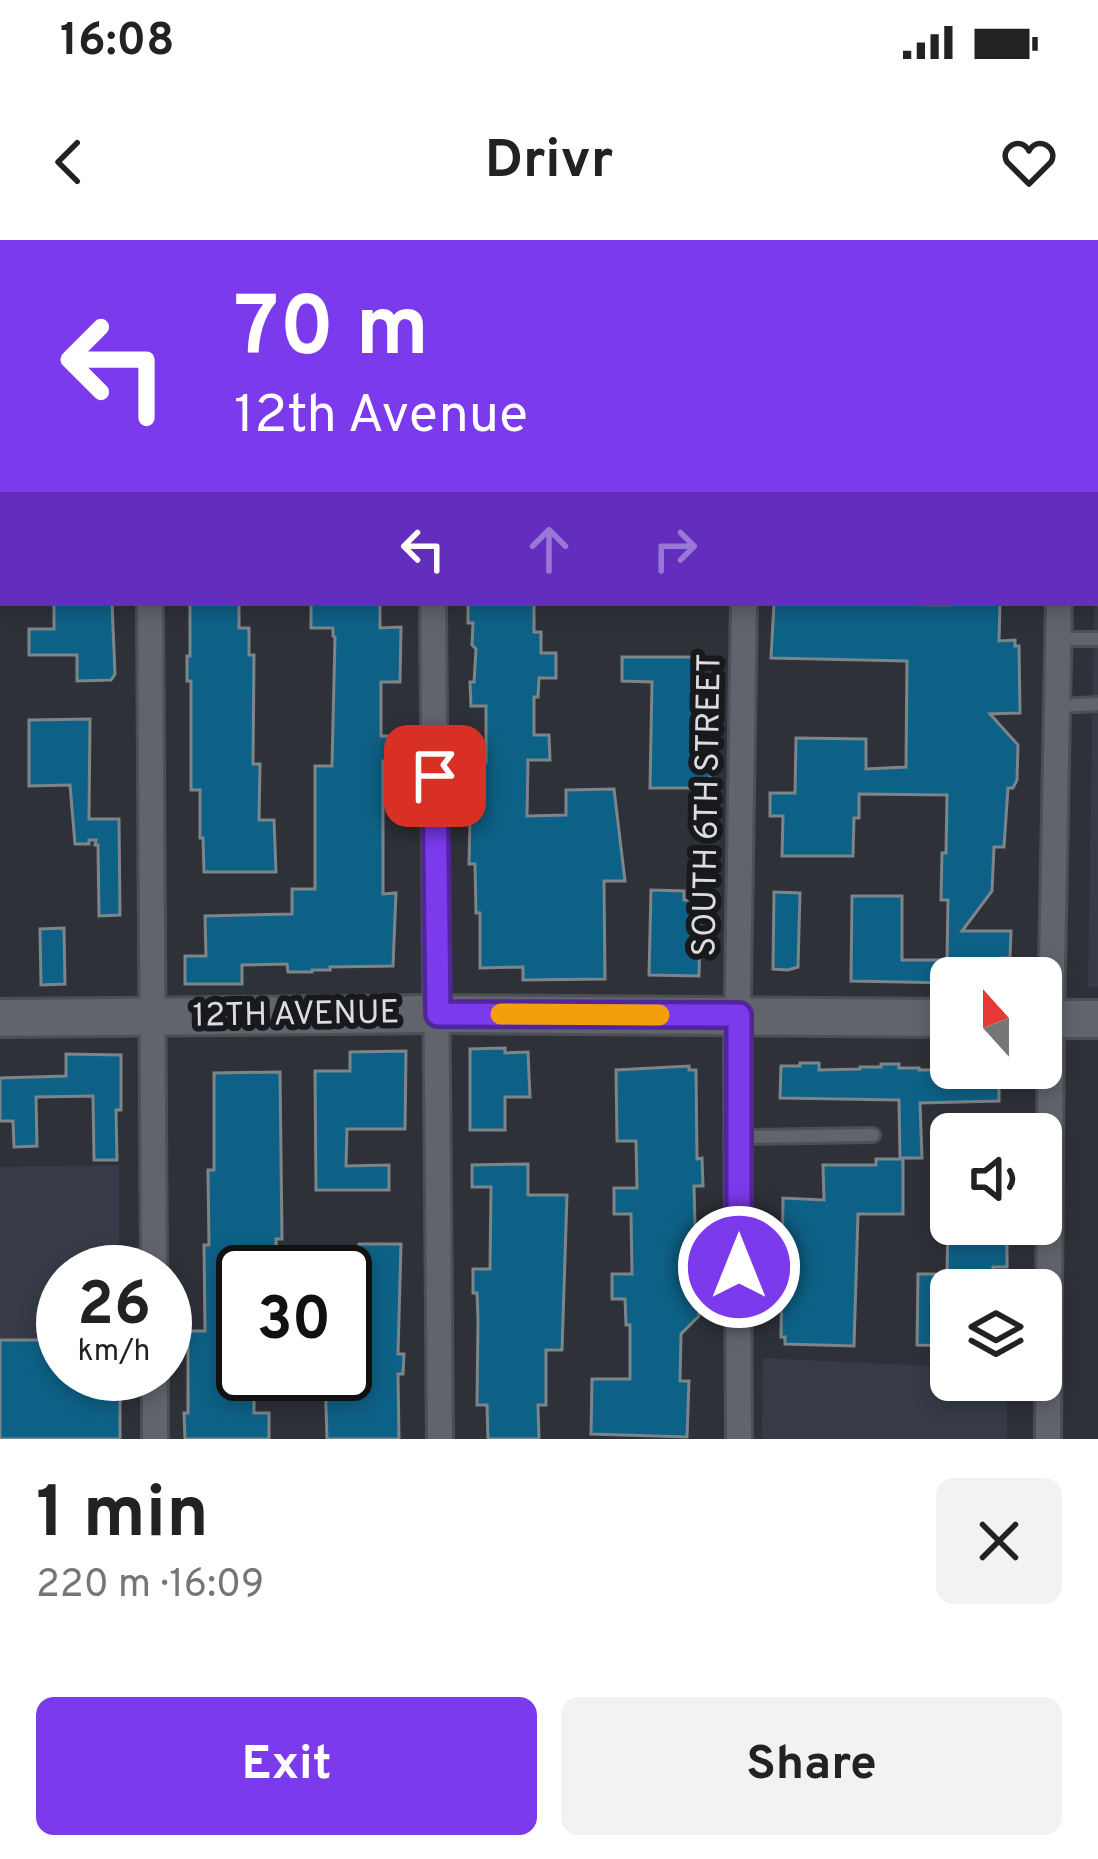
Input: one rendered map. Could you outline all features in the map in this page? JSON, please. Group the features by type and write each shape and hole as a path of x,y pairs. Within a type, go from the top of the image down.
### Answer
{"street":[{"path":"150,606 154,1245"},
{"path":"433,606 440,1439"},
{"name":"SOUTH 6TH STREET","path":"739,1439 744,606"},
{"path":"1049,957 1060,606"},
{"name":"12TH AVENUE","path":"0,1018 438,1014 930,1018"},
{"path":"1062,1018 1098,1019"},
{"path":"1046,1089 1048,1439"},
{"path":"155,1401 155,1439"}],"lane":[{"path":"1059,639 1098,639"},
{"path":"1059,706 1098,704"},
{"path":"739,1137 872,1135"}],"shaded area":[{"path":"1094,606 1098,606 1098,987 1088,987"},
{"path":"119,1165 119,1245 36,1245 36,1401 120,1401 120,1439 0,1439 0,1167"},
{"path":"763,1358 930,1366 930,1401 1007,1401 1007,1439 762,1439"}],"building":[{"path":"54,606 112,606 115,674 111,680 77,681 77,655 29,655 29,629 54,629"},
{"path":"190,606 239,606 239,628 249,628 249,655 254,655 253,764 260,764 259,820 274,820 276,872 204,872 200,790 191,790"},
{"path":"311,606 380,606 380,628 401,627 400,682 381,682 381,736 400,736 400,761 383,761 383,894 396,893 393,966 288,972 287,964 242,965 242,984 185,984 185,956 206,956 205,916 292,914 292,889 315,889 315,766 332,766 335,637 333,628 311,628"},
{"path":"468,606 534,606 534,632 541,632 541,653 556,653 556,678 539,678 538,697 534,697 534,735 549,735 550,760 528,760 527,816 566,815 566,790 614,789 625,881 604,881 605,979 523,980 523,967 480,968 475,864 469,864 471,763 486,762 486,706 471,706 476,649 473,623 468,623"},
{"path":"774,606 1000,606 999,641 1015,640 1019,646 1020,713 990,714 1018,745 1017,780 1008,788 1004,847 994,847 992,891 962,931 1011,931 1010,957 947,957 948,900 941,900 947,795 859,794 853,856 782,856 783,816 770,816 770,793 795,793 796,738 866,739 866,769 906,767 907,661 771,658"},
{"path":"622,657 694,657 696,682 710,682 710,788 650,788 652,682 622,681"},
{"path":"90,719 89,819 119,819 120,915 99,916 98,845 96,840 75,844 70,785 29,786 29,720"},
{"path":"651,890 684,891 684,900 701,900 699,976 649,975"},
{"path":"774,892 800,893 798,967 788,970 773,969"},
{"path":"852,896 902,896 902,960 930,960 930,983 851,981"},
{"path":"64,928 65,984 41,985 40,929"},
{"path":"505,1048 505,1053 528,1052 530,1097 505,1097 505,1130 470,1130 470,1049"},
{"path":"406,1051 405,1129 347,1129 346,1166 389,1165 389,1190 316,1190 315,1071 350,1071 350,1052"},
{"path":"66,1054 121,1055 117,1160 94,1160 93,1096 36,1097 37,1146 14,1147 13,1121 0,1121 0,1078 66,1076"},
{"path":"819,1063 819,1070 899,1064 899,1068 930,1070 930,1089 999,1089 999,1101 920,1103 922,1158 900,1158 899,1100 780,1098 781,1066"},
{"path":"689,1066 696,1070 697,1159 702,1158 703,1186 694,1186 698,1226 694,1299 699,1299 699,1316 681,1334 680,1381 689,1381 687,1437 591,1434 592,1379 630,1379 630,1325 626,1325 625,1299 612,1299 612,1274 632,1274 631,1214 614,1214 614,1188 637,1188 636,1141 617,1141 616,1070"},
{"path":"280,1072 282,1239 276,1239 276,1245 216,1245 216,1401 254,1401 254,1413 269,1413 269,1439 185,1439 184,1413 192,1401 192,1331 205,1331 204,1245 209,1245 208,1170 214,1170 214,1073"},
{"path":"876,1159 903,1159 903,1214 858,1214 854,1346 785,1344 781,1337 783,1198 824,1200 823,1165 876,1165"},
{"path":"528,1164 528,1195 567,1195 562,1350 546,1350 546,1405 538,1405 539,1439 488,1439 487,1405 477,1405 473,1269 490,1269 491,1187 472,1187 472,1165"},
{"path":"401,1244 398,1354 404,1354 403,1374 398,1374 399,1439 327,1439 326,1401 372,1401 372,1245 359,1245"},
{"path":"948,1245 1007,1245 1007,1267 947,1269"},
{"path":"918,1274 930,1274 930,1345 917,1345"},
{"path":"0,1340 36,1340 36,1401 120,1401 120,1439 0,1439"}],"slow traffic":[{"path":"501,1014 659,1015"}],"route":[{"path":"435,776 438,1014 739,1015 739,1267"}]}
